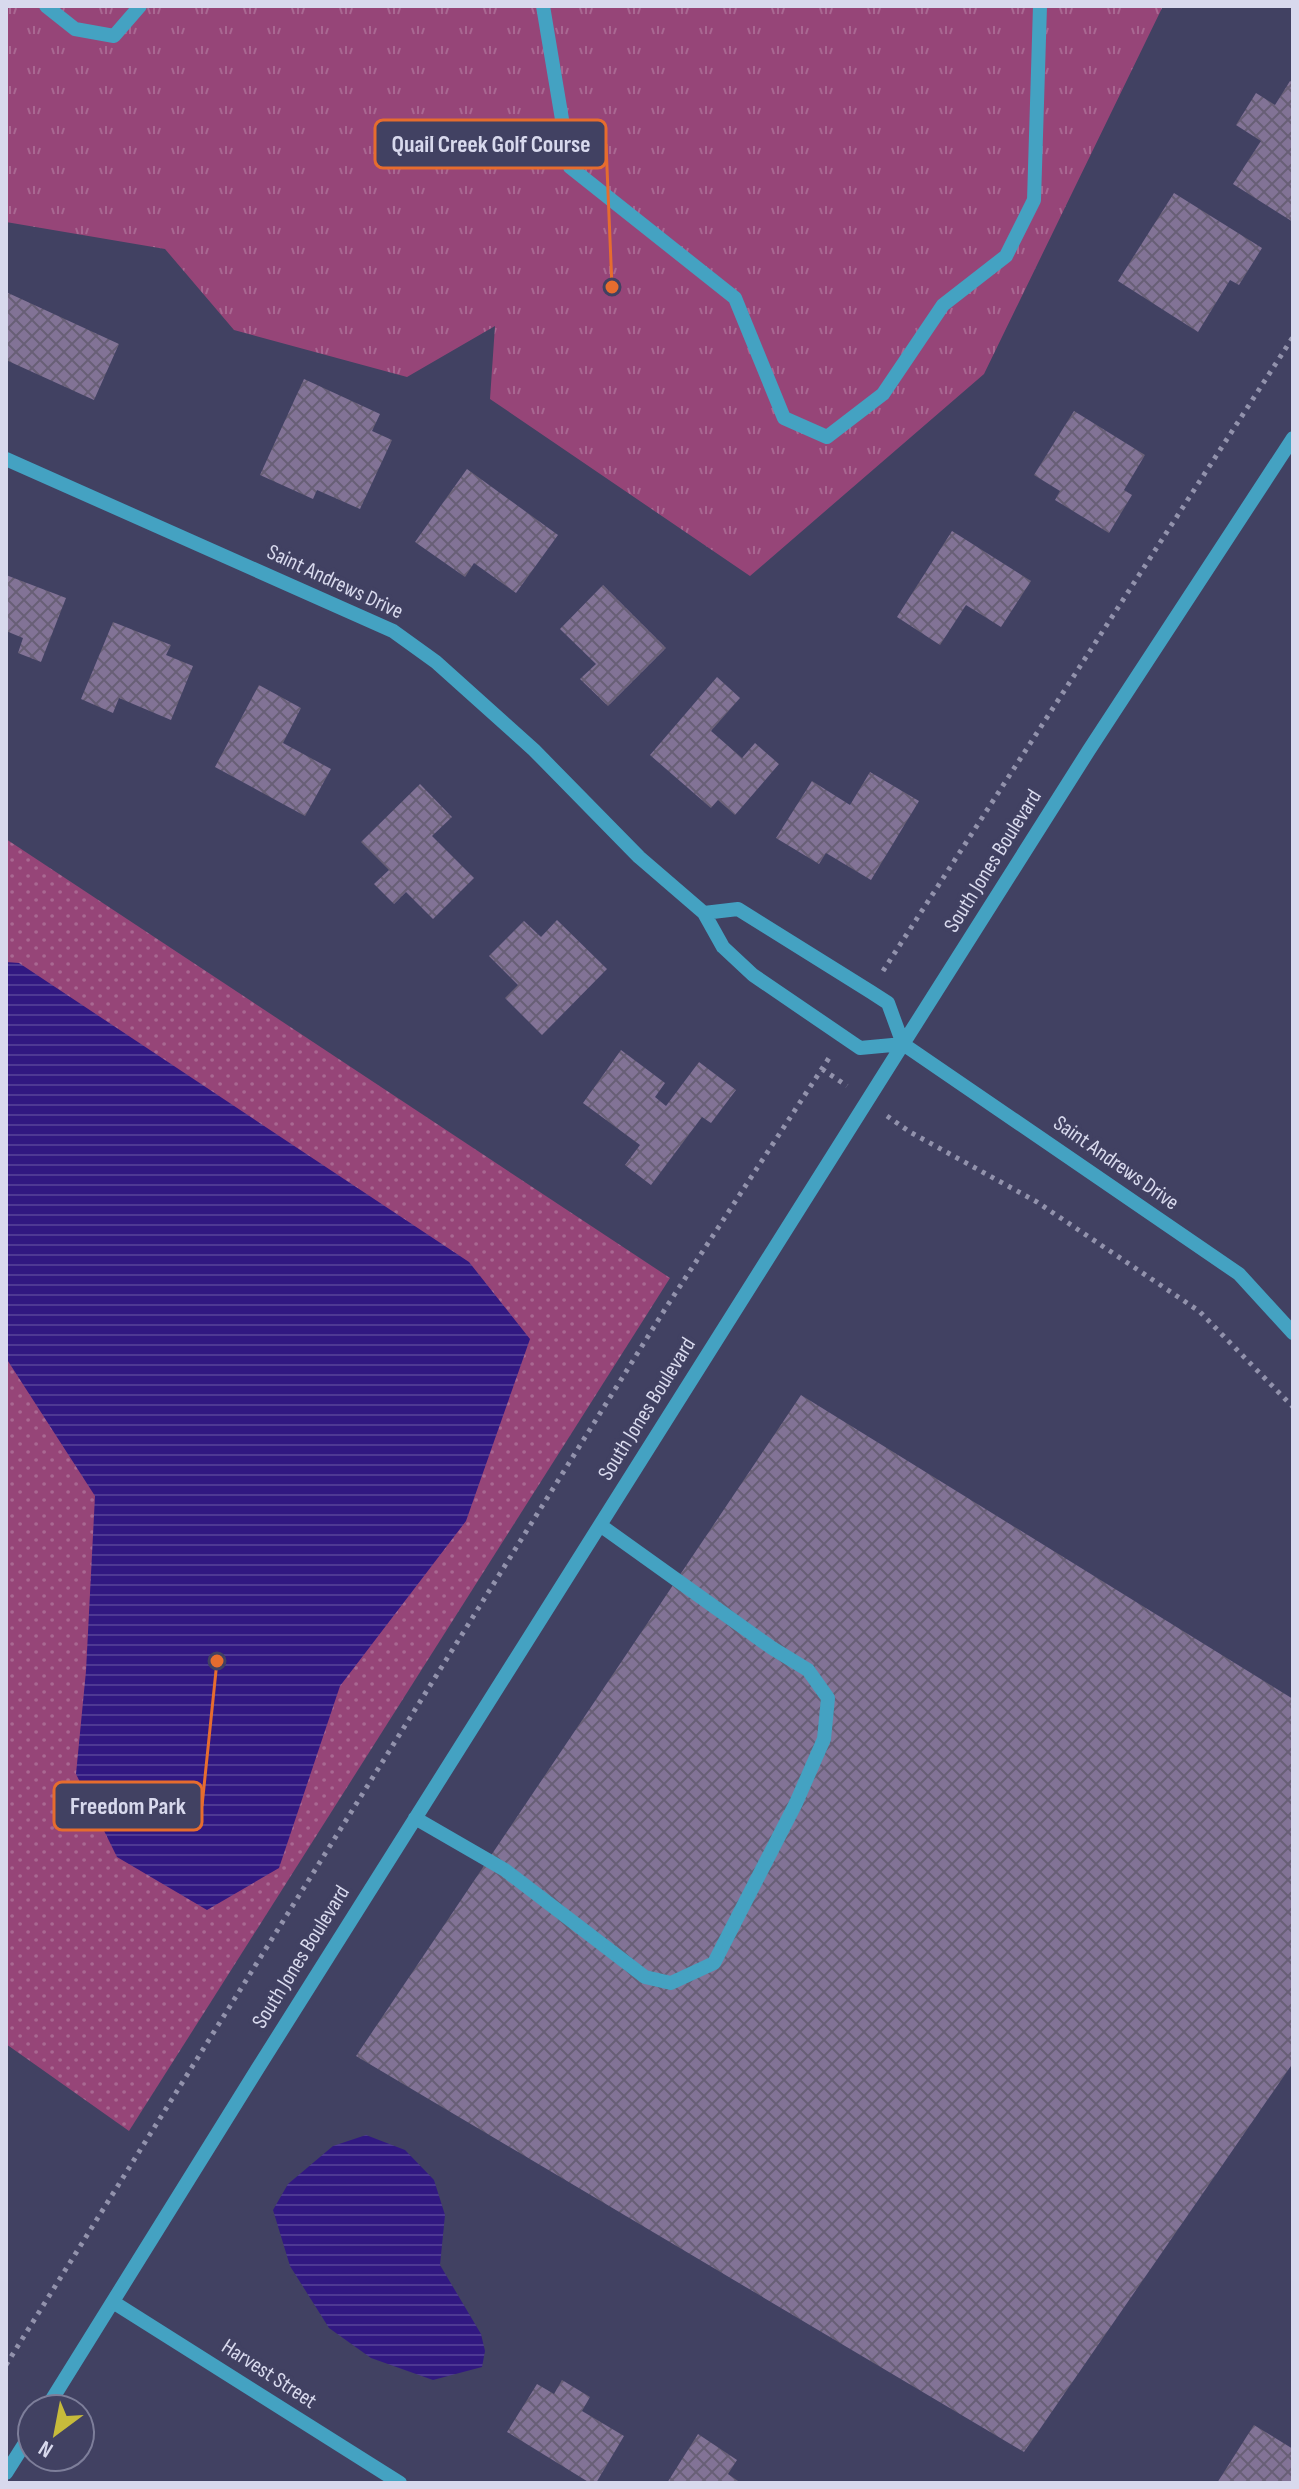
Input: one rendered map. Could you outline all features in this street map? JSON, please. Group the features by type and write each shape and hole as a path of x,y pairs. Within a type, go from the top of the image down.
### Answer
{"street":[{"path":"46,6 75,29 114,36 140,6"},
{"path":"543,6 570,167 735,298 784,418 827,437 883,394 943,305 1006,256 1034,200 1040,6"},
{"name":"South Jones Boulevard","path":"56,2393 1089,750 1293,438"},
{"name":"Saint Andrews Drive","path":"6,459 393,631 436,662 534,750 639,857 704,913 723,947 753,975 860,1048 903,1044 1239,1274 1293,1333"},
{"path":"704,913 738,909 888,1003 903,1044"},
{"path":"415,1818 505,1870 645,1977 671,1983 714,1963 796,1803 824,1739 828,1698 808,1670 772,1648 600,1525"},
{"name":"Harvest Street","path":"113,2302 400,2483"}],"path":[{"path":"871,992 1293,337"},
{"path":"6,2365 667,1306 842,1037"},
{"path":"822,1069 910,1132 1037,1202 1199,1311 1293,1407"}],"green space":[{"path":"6,6 1163,6 984,374 750,576 490,399 495,326 407,377 234,330 165,249 6,222"},
{"path":"6,839 670,1278 129,2131 6,2044"}],"shaded area":[{"path":"6,962 19,963 469,1262 530,1339 466,1521 340,1686 279,1868 207,1910 117,1857 76,1774 86,1671 95,1496 6,1358"},
{"path":"366,2135 405,2150 434,2180 445,2215 440,2265 481,2334 485,2351 482,2367 433,2380 371,2358 329,2328 290,2266 273,2210 288,2184 333,2146"}],"building":[{"path":"1290,81 1293,83 1293,222 1233,184 1261,141 1236,125 1256,93 1275,105"},
{"path":"1174,193 1262,248 1239,285 1230,280 1198,332 1118,281"},
{"path":"6,292 119,344 94,400 6,360"},
{"path":"304,379 380,414 372,431 392,440 360,509 317,490 313,499 260,475"},
{"path":"1074,411 1145,455 1124,490 1132,495 1109,533 1055,500 1060,491 1034,475"},
{"path":"467,469 558,535 516,593 474,563 465,577 415,542"},
{"path":"952,531 1031,581 1001,627 966,605 940,645 897,617"},
{"path":"6,575 66,598 41,662 18,653 23,638 6,631"},
{"path":"603,585 666,648 608,706 580,679 596,664 560,629"},
{"path":"113,622 171,645 166,655 193,666 171,720 119,698 113,713 81,699"},
{"path":"717,677 740,698 711,731 742,758 755,743 779,764 735,815 718,800 711,808 650,755"},
{"path":"259,685 301,708 283,743 331,769 305,816 215,767"},
{"path":"870,772 919,801 871,880 826,853 819,864 776,838 812,781 850,805"},
{"path":"420,784 452,817 432,836 474,878 433,919 406,892 394,904 374,884 389,870 361,842"},
{"path":"557,920 607,969 542,1035 505,998 518,985 489,956 524,921 541,937"},
{"path":"621,1050 665,1083 655,1097 666,1106 699,1062 736,1090 711,1123 702,1117 651,1185 625,1165 640,1145 583,1103"},
{"path":"801,1395 1293,1699 1293,2063 1024,2452 356,2056"},
{"path":"562,2380 590,2397 582,2411 624,2436 596,2483 590,2483 507,2432 537,2384 554,2394"},
{"path":"1254,2425 1293,2449 1293,2483 1217,2483"},
{"path":"698,2434 737,2460 728,2474 741,2483 667,2483"}],"place":[{"name":"Quail Creek Golf Course","path":"612,287"},
{"name":"Freedom Park","path":"217,1661"}]}
